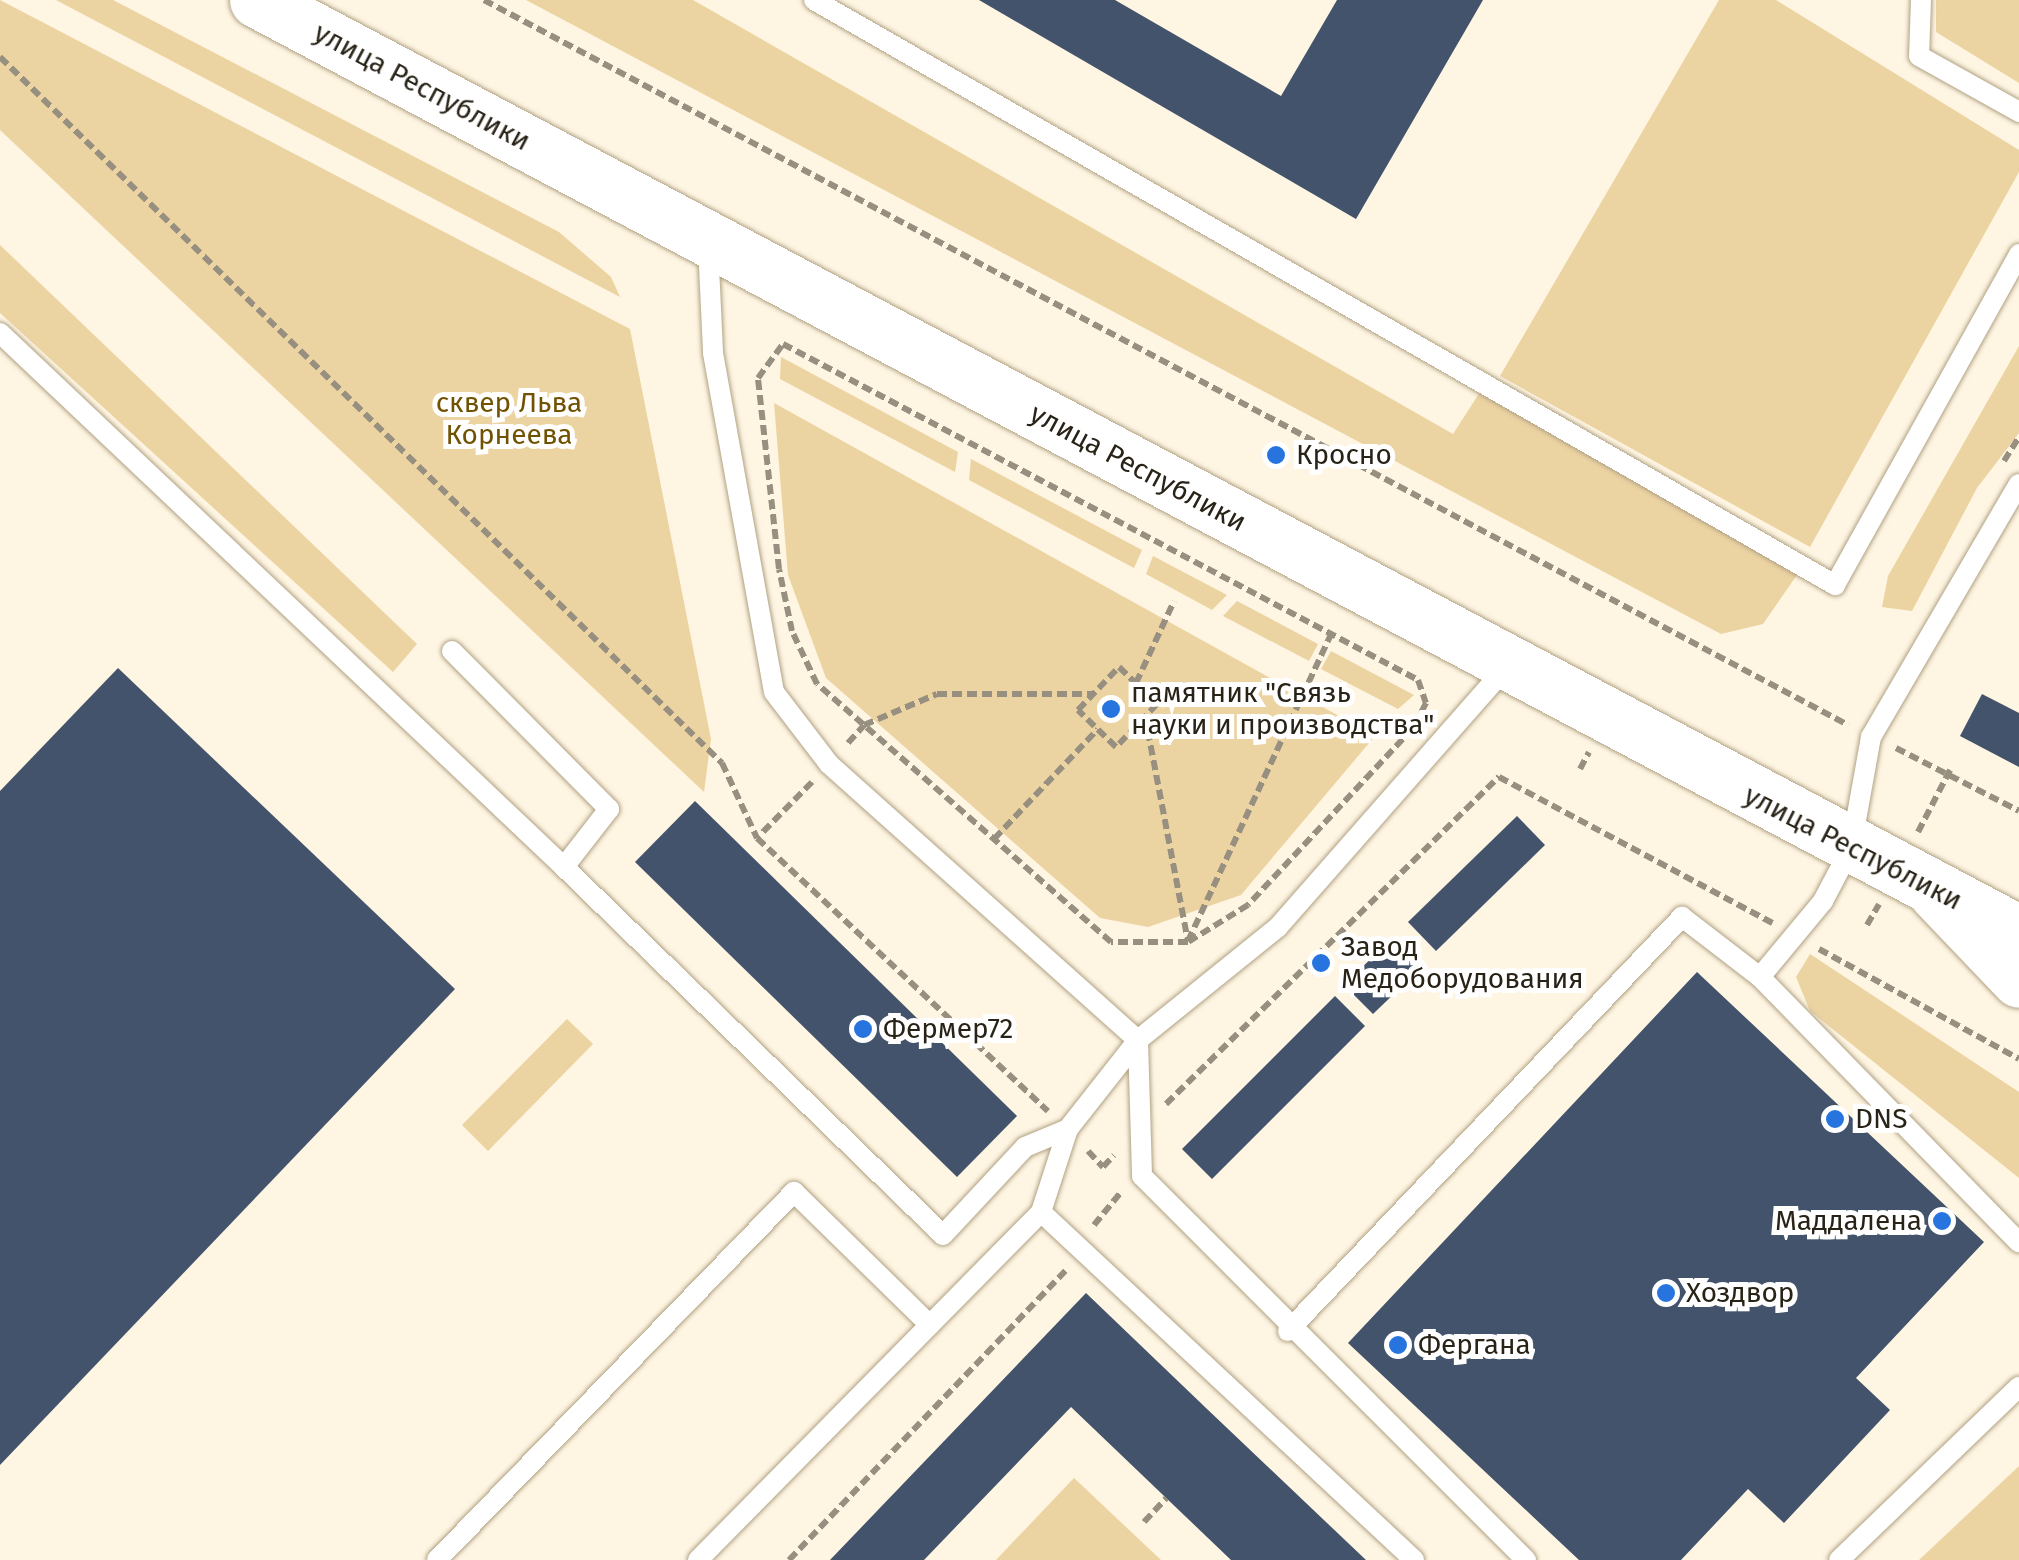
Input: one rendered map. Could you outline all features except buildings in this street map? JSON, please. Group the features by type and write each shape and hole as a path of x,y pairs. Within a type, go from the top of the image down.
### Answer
{"main road":[{"name":"улица Республики","path":"257,0 1851,848 2019,933"},
{"path":"1934,890 2019,980"}],"lane":[{"path":"814,0 1836,585 2019,254"},
{"path":"1922,0 1919,56 2019,112"},
{"path":"708,238 713,353 774,692 829,764 1138,1040 1142,1176 1288,1331 1526,1560"},
{"path":"0,332 943,1235 1025,1147 1068,1129"},
{"path":"1760,977 1794,935 1851,848 1871,737 2019,484"},
{"path":"452,651 609,809 564,868"},
{"path":"698,1560 1042,1212 1068,1129 1138,1040 1278,928 1508,666"},
{"path":"1288,1331 1682,917 1760,977 2019,1242"},
{"path":"438,1560 794,1192 930,1325"},
{"path":"1042,1212 1414,1560"},
{"path":"1838,1560 2019,1387"}],"path":[{"path":"484,0 1774,686"},
{"path":"0,58 722,763 756,838 1068,1129 1124,1189 1076,1246 1074,1261 789,1560"},
{"path":"784,344 1418,680 1426,702 1248,906 1188,942 1111,942 864,725 818,684 789,616 758,378 784,344"},
{"path":"1136,684 1174,601"},
{"path":"1188,942 1331,634"},
{"path":"1119,667 1136,684 1157,704 1116,746 1078,710 1119,667"},
{"path":"756,838 864,725 937,694 1093,694"},
{"path":"1145,716 1188,942"},
{"path":"994,839 1098,729"},
{"path":"1103,1167 1499,777 2019,1059"},
{"path":"1144,1522 1166,1498"}],"green space":[{"name":"сквер Льва Корнеева","path":"0,0 630,329 711,739 704,792 0,130"},
{"path":"56,0 113,0 559,232 611,277 620,297"},
{"path":"526,0 693,0 1453,434 1480,392 1799,572 1763,624 1721,634"},
{"path":"1719,0 1776,0 2019,150 2019,172 1810,547 1500,376"},
{"path":"1936,0 2019,0 2019,83 1936,32"},
{"path":"0,245 417,644 393,672 0,313"},
{"path":"2019,346 2019,433 1977,488 1912,611 1882,607 1888,576"},
{"path":"781,357 958,452 955,472 780,379"},
{"path":"774,403 1375,736 1241,895 1148,927 1100,918 826,678 788,575"},
{"path":"971,459 1142,550 1134,568 969,480"},
{"path":"1153,556 1227,595 1212,610 1146,574"},
{"path":"1237,601 1318,644 1309,661 1223,616"},
{"path":"1331,651 1414,695 1398,709 1321,669"},
{"path":"1810,954 2019,1092 2019,1178 1810,1011 1796,977"},
{"path":"567,1019 593,1044 488,1151 462,1125"},
{"path":"2019,1466 2019,1560 1919,1560"},
{"path":"1074,1478 1161,1560 996,1560"}],"place":[{"name":"Кросно","path":"1276,455"},
{"name":"памятник \"Связь науки и производства\"","path":"1111,709"},
{"name":"Завод Медоборудования","path":"1321,963"},
{"name":"Фермер72","path":"863,1029"},
{"name":"DNS","path":"1835,1119"},
{"name":"Маддалена","path":"1942,1221"},
{"name":"Хоздвор","path":"1666,1293"},
{"name":"Фергана","path":"1398,1345"}]}
